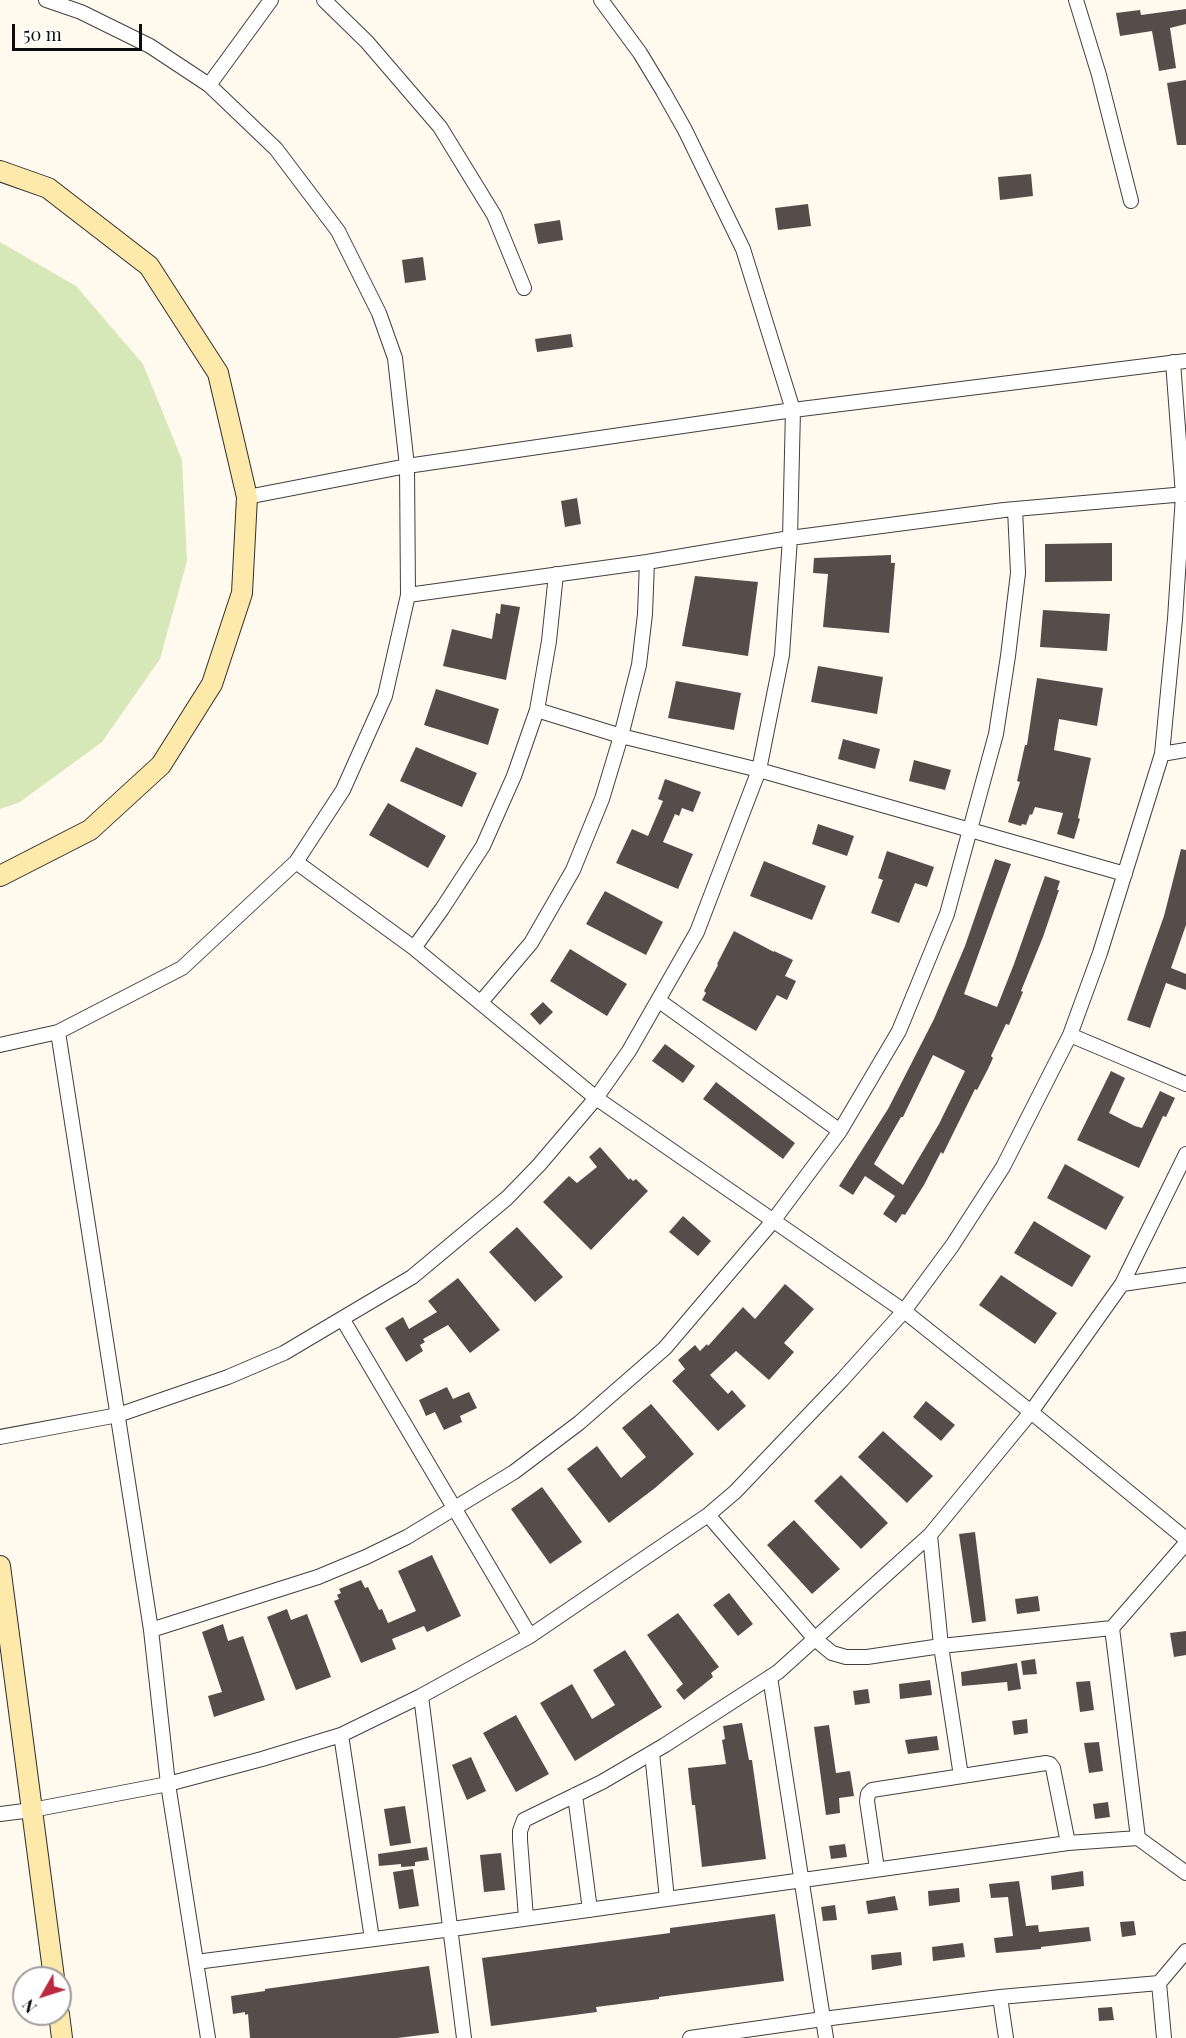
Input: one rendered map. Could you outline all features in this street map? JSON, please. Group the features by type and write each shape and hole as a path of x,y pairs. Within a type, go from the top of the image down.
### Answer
{"street":[{"path":"0,1045 58,1032 182,968 296,862 343,790 385,696 408,595 407,466 396,358 379,313 338,231 276,149 209,86 150,46 81,12 46,0"},
{"path":"209,86 271,0"},
{"path":"324,0 367,42 440,127 494,215 524,288"},
{"path":"0,1437 118,1415 247,1369 284,1353 412,1277 507,1198 596,1098 629,1051 698,932 759,770 782,655 790,538 793,410 744,249 663,91 640,52 601,0"},
{"path":"1076,0 1099,75 1131,201"},
{"path":"0,171 48,188 149,266 218,373 248,497 242,593 212,684 161,765 90,830 0,876"},
{"path":"0,1814 168,1784 341,1735 421,1696 530,1636 708,1515 735,1492 904,1311 952,1246 1003,1167 1070,1035 1100,953 1162,754 1184,494 1179,362 793,410 407,466 248,497"},
{"path":"408,595 647,562 790,538 1015,509 1184,494"},
{"path":"151,1630 318,1577 366,1557 407,1537 514,1472 579,1423 665,1348 773,1221 840,1131 899,1031 947,915 996,734 1018,573 1015,509"},
{"path":"481,1002 531,943 573,870 602,799 639,665 645,614 647,562"},
{"path":"414,948 483,846 514,776 537,710 549,641 556,574"},
{"path":"537,710 621,736 759,770 1125,874"},
{"path":"1162,754 1186,750"},
{"path":"296,862 414,948 596,1098 904,1311 1031,1412 1186,1541 1113,1628 941,1646 867,1657 846,1657 832,1653 814,1640 708,1515"},
{"path":"658,1000 840,1131"},
{"path":"58,1032 151,1630 168,1784 208,2038"},
{"path":"1070,1035 1186,1084"},
{"path":"526,1918 520,1840 522,1824 528,1817 575,1795 652,1753 770,1677 930,1535 1031,1412 1122,1284 1186,1154"},
{"path":"1122,1284 1186,1275"},
{"path":"343,1320 530,1636"},
{"path":"930,1535 941,1646 961,1776"},
{"path":"0,1566 52,1966"},
{"path":"1113,1628 1138,1838"},
{"path":"770,1677 826,2038"},
{"path":"421,1696 465,2038"},
{"path":"341,1735 372,1939"},
{"path":"652,1753 667,1899"},
{"path":"877,1869 867,1801 870,1791 1050,1764 1053,1768 1068,1844"},
{"path":"575,1795 590,1910"},
{"path":"196,1962 1068,1844 1138,1838 1186,1873"},
{"path":"690,2038 1000,1997 1159,1983 1186,1951"},
{"path":"1159,1983 1164,2038"},
{"path":"1000,1997 1006,2038"}],"green space":[{"path":"0,242 76,286 143,364 182,460 187,561 160,659 102,742 20,802 0,809"}],"building":[{"path":"1186,9 1186,24 1170,28 1176,68 1159,71 1152,31 1120,36 1116,13 1140,10 1141,15"},
{"path":"1186,80 1186,145 1177,145 1167,83"},
{"path":"1031,174 1033,196 1000,200 998,177"},
{"path":"808,204 811,226 778,230 775,208"},
{"path":"560,220 563,240 538,244 534,224"},
{"path":"423,257 426,280 405,283 402,260"},
{"path":"571,334 573,347 537,352 535,339"},
{"path":"577,498 581,524 565,527 561,501"},
{"path":"1112,543 1112,581 1045,582 1045,544"},
{"path":"891,555 891,563 895,563 889,633 823,627 828,574 813,573 814,558"},
{"path":"695,576 758,582 748,656 682,646"},
{"path":"501,604 520,607 506,680 443,666 452,629 492,639 496,613 500,614"},
{"path":"1043,610 1110,614 1107,651 1040,647"},
{"path":"818,666 883,677 877,714 811,702"},
{"path":"1037,678 1103,688 1097,726 1059,719 1054,750 1091,758 1074,839 1057,834 1063,813 1035,807 1026,825 1021,826 1008,822 1020,782 1017,781 1025,745 1027,745"},
{"path":"676,681 741,693 734,730 668,718"},
{"path":"436,689 499,709 488,745 424,725"},
{"path":"843,739 880,749 875,769 838,759"},
{"path":"416,747 477,773 462,807 400,781"},
{"path":"914,760 951,770 945,790 909,781"},
{"path":"665,779 701,792 693,812 682,808 679,816 675,814 663,842 693,854 678,889 616,863 632,829 648,836 663,801 658,799"},
{"path":"388,803 446,836 428,868 369,835"},
{"path":"818,824 854,836 847,856 812,844"},
{"path":"1181,849 1186,850 1186,925 1171,968 1186,974 1186,990 1166,983 1150,1028 1127,1020 1164,916"},
{"path":"887,851 934,867 927,887 915,883 899,923 871,913 883,880 878,878"},
{"path":"995,859 1011,864 964,994 997,1007 1045,876 1060,881 1043,937 1021,991 1023,992 1009,1025 1006,1024 991,1056 993,1058 988,1069 977,1090 975,1089 943,1154 941,1152 905,1215 902,1214 896,1223 883,1214 895,1196 865,1176 853,1195 839,1186 888,1109 934,1019 965,946","holes":["933,1055 965,1071 939,1124 903,1185 874,1164 903,1117"]},
{"path":"764,861 826,886 812,920 750,896"},
{"path":"605,891 663,922 646,955 586,924"},
{"path":"734,931 793,960 785,976 796,981 787,1000 777,995 756,1031 702,1000 706,993 704,991"},
{"path":"570,949 627,984 607,1016 550,981"},
{"path":"543,1002 553,1012 540,1025 530,1014"},
{"path":"665,1044 695,1066 683,1083 652,1061"},
{"path":"1111,1071 1125,1078 1109,1113 1135,1126 1142,1128 1160,1091 1175,1098 1166,1117 1163,1116 1139,1168 1077,1140"},
{"path":"716,1082 795,1143 783,1159 703,1099"},
{"path":"600,1147 629,1180 630,1178 633,1181 636,1179 648,1191 591,1250 543,1202 569,1176 577,1183 597,1167 589,1157"},
{"path":"1065,1164 1124,1197 1106,1230 1047,1198"},
{"path":"683,1216 711,1241 698,1256 669,1232"},
{"path":"1034,1221 1091,1256 1072,1287 1014,1253"},
{"path":"517,1227 563,1277 535,1302 489,1252"},
{"path":"1001,1275 1057,1313 1035,1344 979,1305"},
{"path":"458,1278 500,1330 470,1353 448,1325 423,1339 425,1342 420,1345 423,1351 406,1362 385,1328 403,1317 409,1329 437,1312 428,1301"},
{"path":"785,1284 814,1309 784,1343 794,1352 769,1380 736,1351 710,1375 728,1394 732,1390 746,1406 718,1431 672,1381 685,1369 678,1360 695,1345 700,1351 707,1344 708,1346 743,1307 755,1319"},
{"path":"447,1387 453,1399 469,1392 477,1408 460,1416 462,1422 444,1430 435,1412 426,1416 419,1400"},
{"path":"926,1401 955,1425 941,1441 913,1417"},
{"path":"651,1404 694,1454 655,1488 609,1523 567,1469 597,1446 621,1478 646,1457 622,1428"},
{"path":"883,1431 933,1476 907,1503 858,1457"},
{"path":"841,1475 888,1523 861,1549 814,1501"},
{"path":"542,1487 582,1542 550,1564 511,1509"},
{"path":"794,1520 840,1569 812,1594 767,1545"},
{"path":"975,1532 986,1621 972,1623 959,1534"},
{"path":"432,1555 461,1616 427,1632 424,1626 392,1639 396,1649 361,1663 334,1601 339,1599 337,1595 341,1593 339,1589 361,1580 365,1588 368,1587 379,1610 382,1609 388,1623 416,1611 398,1571"},
{"path":"729,1593 753,1624 738,1636 713,1605"},
{"path":"1038,1596 1040,1611 1017,1614 1015,1599"},
{"path":"287,1609 291,1620 307,1614 331,1677 296,1690 267,1617"},
{"path":"678,1613 719,1667 711,1673 713,1677 684,1700 676,1690 683,1684 647,1635"},
{"path":"223,1624 228,1641 243,1636 265,1700 214,1717 208,1696 222,1692 202,1632"},
{"path":"1186,1631 1186,1655 1174,1657 1170,1633"},
{"path":"625,1650 662,1707 575,1761 540,1703 572,1684 592,1719 615,1705 593,1670"},
{"path":"1035,1659 1037,1674 1023,1675 1021,1661"},
{"path":"1017,1663 1021,1689 1008,1691 1007,1682 962,1686 961,1672"},
{"path":"930,1680 932,1695 900,1699 899,1684"},
{"path":"1090,1681 1094,1710 1080,1712 1076,1682"},
{"path":"868,1689 870,1703 855,1705 853,1691"},
{"path":"516,1715 549,1774 516,1792 483,1733"},
{"path":"1027,1719 1028,1733 1014,1735 1012,1721"},
{"path":"742,1723 749,1760 752,1760 766,1859 702,1867 688,1768 726,1764 722,1740 725,1739 723,1726"},
{"path":"829,1725 836,1773 850,1771 854,1796 839,1798 840,1813 826,1815 814,1727"},
{"path":"937,1736 939,1750 908,1754 905,1740"},
{"path":"1099,1742 1103,1771 1089,1773 1084,1743"},
{"path":"471,1757 486,1791 467,1800 452,1765"},
{"path":"1108,1802 1110,1817 1095,1819 1093,1804"},
{"path":"405,1806 411,1843 390,1846 384,1809"},
{"path":"845,1844 847,1857 831,1859 829,1846"},
{"path":"427,1847 429,1860 415,1862 415,1866 401,1867 401,1864 379,1866 378,1854"},
{"path":"501,1853 505,1890 484,1892 480,1855"},
{"path":"413,1869 419,1906 399,1909 393,1872"},
{"path":"1083,1871 1084,1886 1052,1890 1051,1876"},
{"path":"1019,1881 1026,1926 1038,1925 1039,1932 1089,1927 1091,1941 996,1953 994,1938 1013,1936 1008,1897 991,1898 989,1884"},
{"path":"959,1888 960,1902 929,1906 928,1891"},
{"path":"895,1896 898,1910 868,1914 866,1901"},
{"path":"835,1905 837,1920 823,1921 821,1907"},
{"path":"775,1914 784,1981 659,1997 659,1999 596,2007 597,2012 491,2026 482,1958 670,1933 670,1928"},
{"path":"1134,1921 1136,1935 1122,1937 1120,1922"},
{"path":"963,1943 965,1957 933,1961 932,1947"},
{"path":"901,1952 902,1965 872,1970 871,1955"},
{"path":"429,1966 439,2033 397,2038 250,2038 248,2014 245,2015 245,2012 233,2014 231,1996 265,1991 265,1989"},
{"path":"1112,2007 1114,2020 1099,2021 1098,2008"}]}
